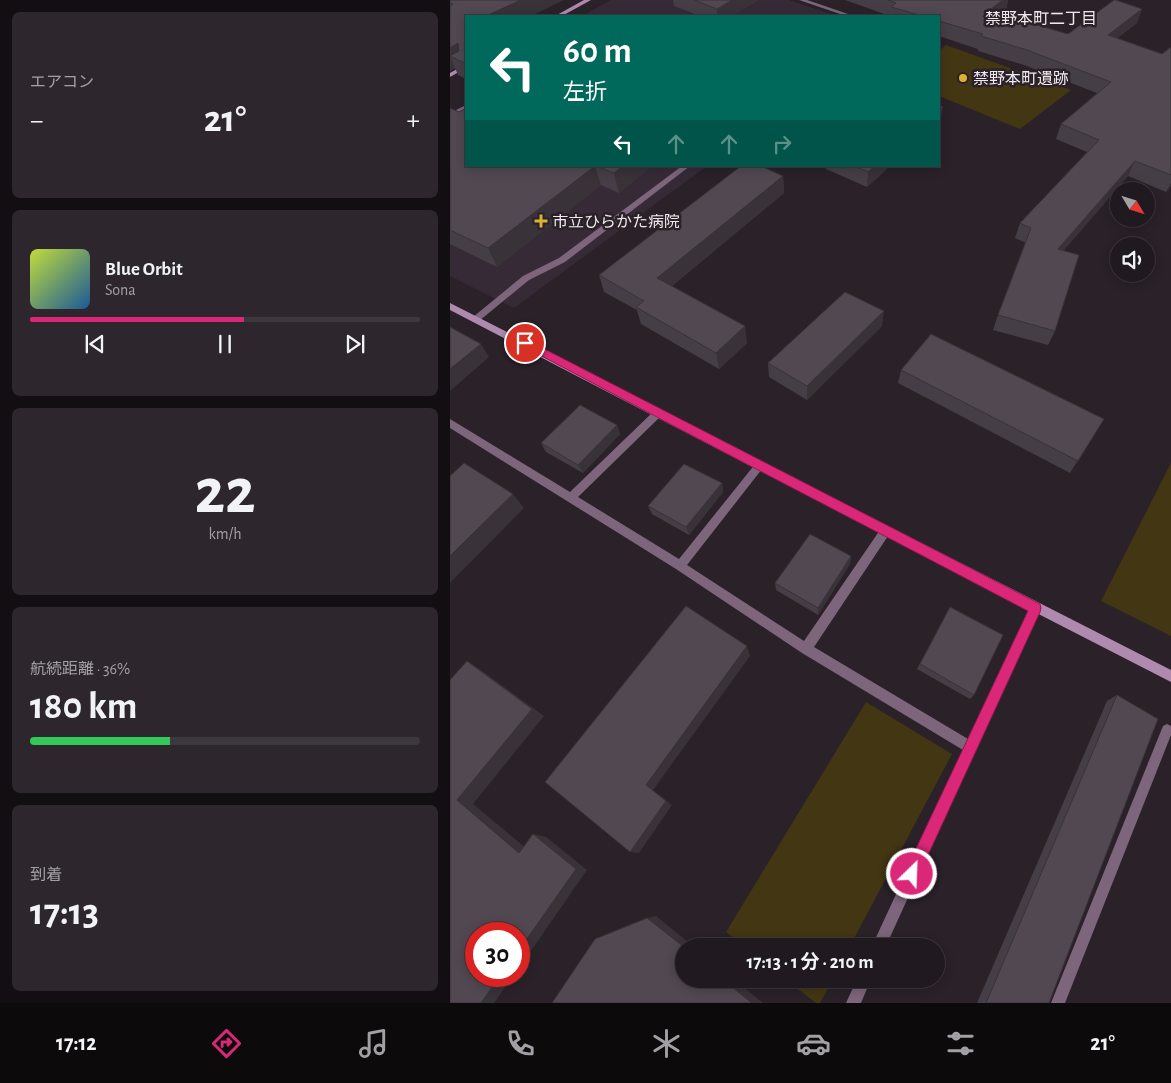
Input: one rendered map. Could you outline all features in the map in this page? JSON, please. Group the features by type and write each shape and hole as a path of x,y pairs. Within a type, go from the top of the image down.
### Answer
{"street":[{"path":"560,15 588,0"},
{"path":"802,0 848,15"},
{"path":"450,75 465,67"},
{"path":"450,115 465,108"},
{"path":"476,319 526,278 562,260 686,167"},
{"path":"450,306 758,466 1171,676"},
{"path":"571,498 658,413"},
{"path":"450,423 680,566 806,649 969,747"},
{"path":"680,566 758,466"},
{"path":"806,649 886,530"},
{"path":"883,938 969,747 1035,608"},
{"path":"1058,1003 1168,730"},
{"path":"853,1003 860,988"}],"shaded area":[{"path":"611,0 789,0 834,15 584,15"},
{"path":"946,45 1071,90 1020,129 940,96 940,50"},
{"name":"市立ひらかた病院","path":"450,119 465,167 706,167 514,308 450,276"},
{"path":"1171,463 1171,636 1101,601"},
{"path":"866,702 952,754 854,938 734,938 726,932"},
{"path":"797,988 828,988 820,1003 816,1003"}],"building":[{"path":"450,0 521,0 488,15 465,15 465,64 450,56 459,51 458,43 450,48 450,7 453,4"},
{"path":"694,0 732,0 717,9"},
{"path":"888,0 1003,0 988,11 1068,34 1116,0 1142,9 1108,35 1162,54 1171,47 1171,175 1135,161 1117,182 1110,182 1110,190 1058,249 1079,255 1055,331 998,315 1031,228 1020,223 1099,140 1061,124 1111,82 1027,50 981,36 983,34 940,21 940,15 919,15 891,7 896,3"},
{"path":"450,108 459,112 465,109 465,167 594,167 488,248 450,230"},
{"path":"599,167 622,167 614,173"},
{"path":"740,167 763,167 783,176 657,278 745,326 716,353 636,307 644,301 599,275"},
{"path":"857,167 874,167 868,172"},
{"path":"845,292 884,311 807,386 768,363"},
{"path":"450,327 481,344 450,369"},
{"path":"931,334 1104,419 1078,461 901,370"},
{"path":"580,405 617,425 578,465 541,443"},
{"path":"464,463 513,494 450,556 450,476"},
{"path":"684,464 722,483 686,527 648,506"},
{"path":"810,534 851,556 818,608 775,583"},
{"path":"686,606 747,646 646,785 666,801 630,852 545,782"},
{"path":"950,607 1003,635 974,695 920,664"},
{"path":"467,661 532,709 457,800 519,853 533,834 576,869 530,934 530,922 465,922 465,987 492,987 481,1003 450,1003 450,680"},
{"path":"1117,695 1158,719 1049,1003 986,1003"},
{"path":"647,918 675,940 675,988 733,988 752,1003 552,1003 595,939"}],"place":[{"name":"禁野本町遺跡","path":"963,78"},
{"name":"市立ひらかた病院","path":"541,221"}],"district":[{"name":"禁野本町二丁目","path":"1041,18"}],"route":[{"path":"525,343 758,466 1035,608 969,747 912,874"}]}
